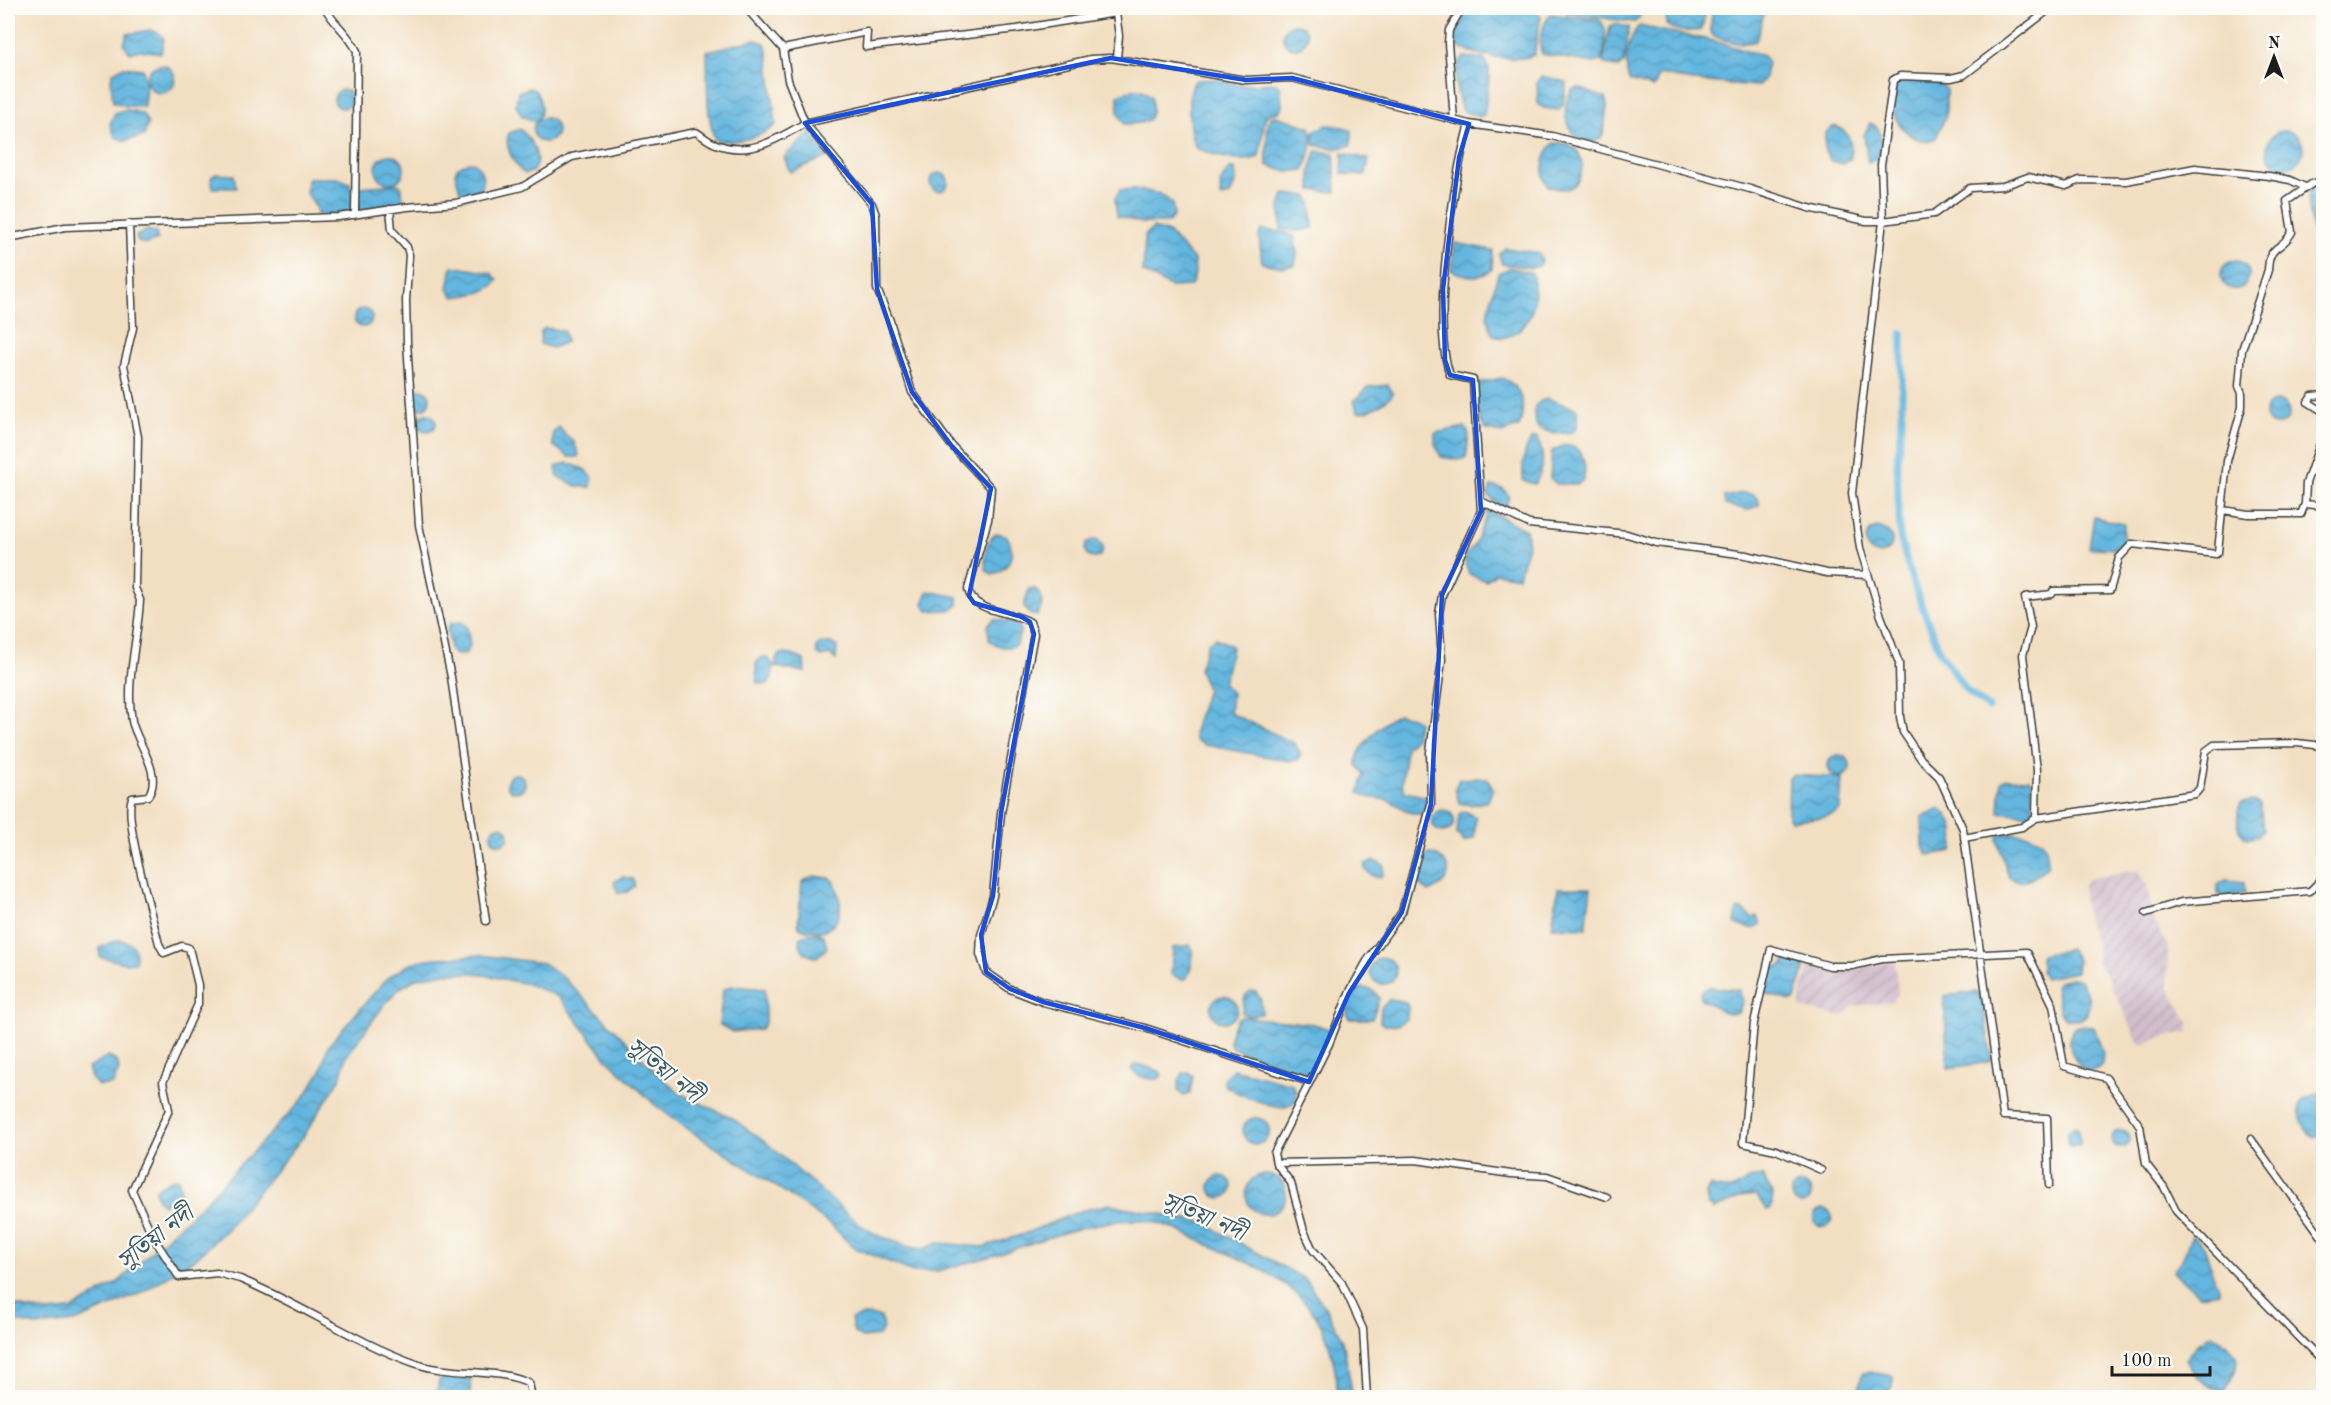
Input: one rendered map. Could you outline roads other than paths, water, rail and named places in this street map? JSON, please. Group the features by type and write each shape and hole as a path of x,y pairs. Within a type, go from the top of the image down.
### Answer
{"street":[{"path":"325,8 330,17 349,36 357,51 355,215"},
{"path":"746,8 783,50 788,80 805,123 872,204 876,215 877,289 890,321 912,392 951,445 991,488 988,520 968,588 969,596 974,603 1022,617 1030,622 1034,634 1001,813 993,896 981,935 980,954 986,972 1010,988 1043,1002 1145,1028 1309,1082"},
{"path":"1454,120 1448,43 1449,30 1462,8"},
{"path":"2049,1185 2047,1118 2003,1116 1963,830 1939,777 1921,759 1903,732 1900,717 1899,663 1860,548 1852,493 1883,221 1881,165 1893,80 1900,76 1951,78 1964,75 2051,8"},
{"path":"783,50 867,32 866,47 1017,29 1116,13 1119,36 1117,58"},
{"path":"8,238 65,226 355,215 390,209 439,206 479,199 522,187 572,157 603,149 640,145 696,132 716,144 745,148 768,145 805,123 1091,58 1117,58 1246,80 1292,78 1469,124 1552,136 1750,189 1809,208 1866,221 1934,214 1970,188 2003,186 2028,177 2066,186 2080,180 2126,181 2195,168 2269,176 2290,180 2305,187"},
{"path":"1367,1398 1368,1368 1363,1329 1342,1283 1313,1250 1304,1231 1291,1183 1276,1163 1274,1153 1329,1044 1348,993 1367,961 1402,912 1431,804 1431,752 1442,660 1438,614 1442,595 1481,511 1473,380 1450,375 1445,360 1443,288 1459,158 1469,124"},
{"path":"2036,818 2037,770 2023,655 2031,627 2025,597 2052,594 2053,591 2110,590 2119,558 2132,544 2216,554 2227,461 2242,407 2242,393 2239,386 2242,350 2268,270 2268,257 2273,248 2285,242 2292,232 2287,201 2313,183 2324,183"},
{"path":"390,209 392,230 407,247 409,255 406,300 407,342 419,525 451,677 486,921"},
{"path":"129,224 133,328 124,365 138,438 135,588 140,600 131,703 132,721 148,760 153,788 148,795 132,798 131,815 140,868 159,945 165,953 182,946 189,948 198,985 198,1005 163,1082 169,1110 132,1190 153,1237 179,1277 217,1273 240,1279 383,1352 420,1365 451,1372 500,1375 522,1379 528,1383 532,1398"},
{"path":"2324,394 2312,396 2308,402 2324,412"},
{"path":"2223,510 2248,514 2301,514 2305,504 2306,483 2324,433"},
{"path":"1480,501 1530,525 1627,534 1656,543 1746,555 1827,573 1868,575"},
{"path":"2305,504 2324,506"},
{"path":"1964,838 2022,827 2036,818 2195,794 2200,788 2206,751 2214,745 2297,743 2324,746"},
{"path":"2146,913 2181,903 2310,891 2324,878"},
{"path":"1821,1170 1776,1150 1743,1143 1754,1023 1771,950 1830,966 1852,966 1882,959 2027,952 2053,1005 2064,1066 2106,1078 2140,1126 2146,1164 2164,1187 2176,1211 2324,1364"},
{"path":"2250,1139 2324,1240"},
{"path":"1276,1163 1416,1160 1511,1174 1547,1176 1607,1197"}],"water":[{"path":"1468,8 1505,8 1537,12 1541,17 1534,55 1517,58 1494,57 1471,52 1455,45 1453,40"},
{"path":"1556,8 1641,8 1639,19 1634,22 1579,15"},
{"path":"1666,8 1706,8 1702,29 1684,31 1666,25"},
{"path":"1713,8 1758,9 1764,14 1756,41 1740,43 1713,36 1710,29"},
{"path":"1551,14 1599,20 1605,33 1602,60 1594,63 1542,54 1540,44 1542,33"},
{"path":"1295,24 1300,25 1306,31 1306,41 1300,47 1295,48 1290,47 1284,41 1283,36 1284,31 1290,25"},
{"path":"1614,24 1629,27 1624,63 1618,68 1603,63 1610,26"},
{"path":"1639,26 1714,41 1763,56 1768,62 1765,77 1758,86 1693,81 1659,74 1654,88 1629,81 1628,52"},
{"path":"150,30 159,33 164,39 161,53 139,50 130,53 124,44 127,34"},
{"path":"754,40 765,43 768,52 776,125 770,130 747,139 715,140 708,107 707,51"},
{"path":"1464,57 1484,59 1489,68 1484,115 1479,117 1462,111 1458,98 1457,68"},
{"path":"161,65 171,69 175,79 171,89 161,93 151,89 147,79 151,69"},
{"path":"123,67 143,69 146,85 144,106 127,106 113,102 111,80 113,72"},
{"path":"1541,76 1567,82 1563,104 1559,110 1544,108 1538,104 1537,82"},
{"path":"1217,79 1242,85 1273,83 1280,86 1282,106 1279,112 1268,114 1265,119 1259,157 1235,160 1196,148 1191,133 1190,94 1196,80"},
{"path":"1901,81 1940,82 1946,90 1946,115 1936,138 1925,140 1915,138 1898,122 1893,112 1894,90"},
{"path":"530,88 536,91 541,103 540,115 535,122 522,116 516,105 518,92"},
{"path":"1578,88 1606,98 1603,135 1596,141 1588,142 1580,139 1573,134 1568,125 1567,103 1572,90"},
{"path":"1135,89 1142,90 1151,96 1151,116 1144,122 1124,124 1118,112 1118,95"},
{"path":"343,90 351,95 352,99 347,107 343,108 335,103 334,99 339,91"},
{"path":"127,110 142,113 148,124 144,136 125,141 115,137 110,124 115,113"},
{"path":"1276,116 1310,127 1311,149 1304,170 1287,172 1267,165 1267,128 1271,117"},
{"path":"545,118 553,122 557,130 553,138 545,142 537,138 533,130 537,122"},
{"path":"1870,123 1880,134 1881,150 1877,160 1868,163 1864,135"},
{"path":"1327,125 1344,127 1352,131 1351,145 1337,149 1314,145 1314,131"},
{"path":"1834,126 1847,134 1850,142 1851,158 1843,164 1831,161 1825,152 1825,133"},
{"path":"520,129 532,143 537,161 532,172 525,174 514,161 508,143 509,133"},
{"path":"2285,131 2298,136 2303,149 2298,162 2285,167 2272,162 2267,149 2272,136"},
{"path":"810,133 828,157 790,172 784,157"},
{"path":"1554,143 1566,144 1574,148 1582,163 1579,179 1567,189 1548,186 1545,181 1543,170 1545,158"},
{"path":"1316,151 1334,153 1336,192 1312,190 1310,172"},
{"path":"1343,153 1369,159 1365,176 1342,174"},
{"path":"390,155 400,159 404,169 400,179 390,183 380,179 376,169 380,159"},
{"path":"469,162 475,163 480,170 483,178 482,187 478,195 462,199 455,172 458,167"},
{"path":"1229,169 1235,169 1236,181 1230,195 1221,197 1220,183"},
{"path":"939,173 945,176 948,182 945,188 939,191 933,188 930,182 933,176"},
{"path":"215,174 234,175 236,188 213,188 211,178"},
{"path":"308,178 337,178 350,183 351,213 317,215 316,207 306,192"},
{"path":"398,184 402,187 403,203 358,210 360,187"},
{"path":"2316,186 2322,190 2324,231 2315,233 2312,230 2308,199 2310,189"},
{"path":"1134,189 1160,194 1172,203 1174,215 1168,223 1142,223 1117,216 1115,199 1120,190"},
{"path":"1284,194 1308,196 1311,202 1313,228 1297,231 1281,229 1280,207"},
{"path":"1153,228 1169,233 1194,260 1195,274 1191,286 1170,287 1143,272 1145,235"},
{"path":"148,230 156,233 158,240 145,244 138,241 136,236"},
{"path":"1262,230 1284,232 1294,236 1297,253 1295,265 1284,267 1262,263 1259,235"},
{"path":"1455,243 1493,250 1492,269 1478,276 1451,270"},
{"path":"1505,248 1538,253 1542,261 1539,266 1532,268 1502,264 1499,255"},
{"path":"2235,261 2245,265 2249,275 2245,285 2235,289 2225,285 2221,275 2225,265"},
{"path":"452,266 491,273 498,280 485,291 454,297 448,289"},
{"path":"1510,268 1532,273 1533,304 1531,314 1520,329 1512,335 1501,338 1492,334 1487,316 1498,273"},
{"path":"363,309 369,312 372,318 369,324 363,327 357,324 354,318 357,312"},
{"path":"545,328 564,331 566,342 552,348 540,344 541,331"},
{"path":"1502,378 1514,386 1518,392 1522,412 1519,427 1501,433 1485,429 1478,412 1477,395 1479,383"},
{"path":"1388,385 1393,393 1386,400 1372,409 1358,412 1354,401 1368,387"},
{"path":"420,389 427,392 430,399 427,406 420,409 413,406 410,399 413,392"},
{"path":"1548,399 1577,409 1577,427 1573,432 1554,434 1538,428 1534,414 1536,406"},
{"path":"2277,401 2286,404 2289,413 2286,422 2277,425 2268,422 2265,413 2268,404"},
{"path":"427,414 433,417 436,423 433,429 427,432 421,429 418,423 421,417"},
{"path":"559,427 566,436 573,440 579,455 577,457 569,457 553,445 553,433"},
{"path":"1465,427 1469,435 1466,458 1459,460 1441,457 1435,444 1435,433"},
{"path":"1537,438 1543,462 1538,479 1534,484 1523,480 1523,469 1525,454 1531,439"},
{"path":"1565,445 1580,452 1584,462 1584,479 1578,484 1557,484 1550,478 1552,451"},
{"path":"567,463 584,469 592,476 591,487 579,487 558,477 556,467"},
{"path":"1491,486 1503,489 1509,496 1506,506 1501,509 1488,495"},
{"path":"1743,493 1754,495 1759,500 1759,505 1748,510 1725,505 1724,497"},
{"path":"1488,510 1526,530 1528,546 1518,577 1496,573 1486,581 1469,574 1465,563 1466,555 1475,544"},
{"path":"2094,517 2124,524 2122,549 2089,548"},
{"path":"1879,528 1888,532 1892,541 1888,550 1879,554 1870,550 1866,541 1870,532"},
{"path":"997,533 1007,536 1011,554 1004,569 992,574 986,570 985,555 990,540"},
{"path":"1094,540 1100,543 1103,549 1100,555 1094,558 1088,555 1085,549 1088,543"},
{"path":"1034,588 1040,594 1042,604 1037,615 1030,615 1024,606 1029,589"},
{"path":"928,591 958,597 958,605 950,610 928,611 923,604"},
{"path":"994,619 1013,622 1021,629 1017,644 1003,647 989,640 988,625"},
{"path":"462,622 467,627 470,646 465,654 456,655 451,651 447,630 451,623"},
{"path":"1215,638 1232,648 1223,684 1232,693 1230,713 1294,743 1301,754 1298,760 1290,761 1205,745 1195,740 1194,731 1207,689 1199,669 1208,643"},
{"path":"831,643 837,647 836,660 830,655 822,657 817,654 816,647 819,644"},
{"path":"781,654 792,655 804,660 805,672 776,667 776,659"},
{"path":"766,657 774,665 771,680 767,684 757,683 756,664 760,658"},
{"path":"1398,714 1412,717 1418,722 1415,739 1406,747 1402,782 1405,792 1428,797 1423,814 1408,812 1387,800 1359,793 1364,774 1357,766 1360,751 1378,729"},
{"path":"1839,755 1847,758 1850,766 1847,774 1839,777 1831,774 1828,766 1831,758"},
{"path":"516,774 522,777 525,783 522,789 516,792 510,789 507,783 510,777"},
{"path":"1792,775 1842,778 1840,809 1824,817 1792,821 1788,818 1789,778"},
{"path":"1487,778 1493,788 1488,801 1471,805 1459,803 1455,788 1459,779"},
{"path":"2007,778 2029,779 2032,782 2033,811 2028,815 1999,812 2001,781"},
{"path":"2252,801 2260,804 2263,830 2258,837 2247,838 2239,826 2238,812 2241,803"},
{"path":"1941,809 1952,823 1953,851 1928,855 1923,847 1922,817"},
{"path":"1443,810 1451,813 1454,821 1451,829 1443,832 1435,829 1432,821 1435,813"},
{"path":"1465,811 1476,817 1474,838 1464,842 1457,834 1459,814"},
{"path":"500,826 506,829 509,835 506,841 500,844 494,841 491,835 494,829"},
{"path":"2010,833 2033,836 2043,842 2046,847 2048,865 2040,873 2025,881 2020,882 2009,877 1997,839 1999,835"},
{"path":"1426,854 1442,859 1448,868 1446,879 1429,892 1423,889 1417,880 1419,864"},
{"path":"1374,861 1384,865 1383,875 1375,877 1365,869 1365,864"},
{"path":"813,876 831,878 837,889 840,910 832,926 812,931 799,927 798,924 802,882"},
{"path":"622,877 633,879 635,886 627,892 618,893 614,882"},
{"path":"2226,880 2244,882 2245,894 2222,898 2218,894 2218,885"},
{"path":"1558,888 1591,888 1586,928 1552,927"},
{"path":"1737,910 1743,910 1752,918 1758,916 1761,924 1752,928 1738,925 1735,923"},
{"path":"818,933 824,936 827,948 817,957 804,952 800,938 803,935"},
{"path":"117,940 126,941 132,946 136,953 135,962 125,963 100,957 99,948"},
{"path":"1190,945 1193,953 1192,961 1187,978 1182,980 1171,974 1173,948"},
{"path":"2070,949 2077,960 2076,972 2045,978 2041,971 2041,955"},
{"path":"479,955 543,963 563,977 662,1078 681,1094 732,1118 769,1145 860,1225 875,1234 909,1247 924,1249 938,1243 983,1247 1024,1234 1080,1211 1110,1204 1202,1222 1305,1279 1325,1307 1343,1341 1353,1397 1338,1397 1334,1364 1327,1338 1316,1316 1301,1298 1283,1283 1236,1257 1153,1222 1134,1220 1100,1224 937,1271 913,1272 853,1247 832,1226 655,1105 606,1058 559,997 528,984 474,973 445,973 417,978 399,989 384,1005 346,1057 340,1079 303,1137 228,1228 195,1259 141,1293 75,1322 36,1326 8,1320 8,1302 26,1309 48,1312 71,1310 117,1283 201,1206 303,1099 321,1071 328,1046 387,978 411,963 428,959"},
{"path":"1383,958 1392,962 1396,971 1392,980 1383,984 1374,980 1370,971 1374,962"},
{"path":"1786,958 1804,962 1805,966 1795,1000 1791,1001 1767,994 1765,991 1771,968 1782,966"},
{"path":"2073,978 2080,980 2089,999 2088,1015 2079,1020 2065,1018 2060,1012 2055,986 2058,982"},
{"path":"732,986 765,989 765,1023 761,1029 732,1032 719,1024 723,990"},
{"path":"1709,987 1739,990 1743,1000 1738,1013 1728,1014 1701,999 1700,993"},
{"path":"1362,988 1372,990 1379,999 1372,1019 1350,1019 1347,1006 1354,993"},
{"path":"1251,991 1256,992 1261,1000 1262,1014 1248,1016 1242,1013 1245,996"},
{"path":"1975,992 1981,994 1992,1059 1990,1062 1948,1068 1944,996"},
{"path":"1224,996 1233,1000 1237,1009 1233,1018 1224,1022 1215,1018 1211,1009 1215,1000"},
{"path":"1390,999 1405,1002 1408,1007 1407,1018 1397,1025 1384,1025 1380,1022 1381,1008"},
{"path":"1238,1018 1314,1024 1332,1030 1309,1077 1233,1048 1229,1043 1231,1030"},
{"path":"2084,1025 2094,1027 2103,1053 2102,1064 2095,1070 2082,1067 2072,1053 2071,1035 2075,1027"},
{"path":"108,1057 117,1061 119,1069 113,1084 98,1086 91,1078 88,1068"},
{"path":"1137,1064 1159,1071 1162,1075 1158,1079 1139,1076 1131,1068"},
{"path":"1233,1069 1292,1084 1296,1091 1296,1100 1283,1107 1270,1105 1228,1088 1224,1084 1225,1077"},
{"path":"1189,1072 1193,1076 1190,1093 1184,1096 1178,1091 1179,1081 1183,1073"},
{"path":"2318,1093 2324,1093 2323,1137 2312,1136 2308,1133 2299,1107 2302,1100"},
{"path":"1256,1118 1265,1122 1269,1131 1265,1140 1256,1144 1247,1140 1243,1131 1247,1122"},
{"path":"2075,1126 2079,1130 2080,1144 2072,1147 2068,1144 2068,1131"},
{"path":"2121,1130 2127,1133 2130,1139 2127,1145 2121,1148 2115,1145 2112,1139 2115,1133"},
{"path":"1266,1174 1280,1180 1286,1194 1280,1208 1266,1214 1252,1208 1246,1194 1252,1180"},
{"path":"1217,1176 1225,1176 1232,1183 1232,1191 1225,1198 1217,1198 1210,1191 1210,1183"},
{"path":"1762,1176 1773,1195 1771,1209 1767,1210 1756,1195 1740,1197 1714,1210 1708,1205 1706,1194 1710,1186 1721,1189 1735,1188 1755,1177"},
{"path":"174,1178 178,1179 181,1191 163,1205 157,1198 155,1189"},
{"path":"1801,1184 1808,1187 1811,1194 1808,1201 1801,1204 1794,1201 1791,1194 1794,1187"},
{"path":"1819,1209 1827,1209 1832,1214 1830,1225 1819,1227 1814,1222 1814,1214"},
{"path":"2191,1236 2203,1245 2206,1251 2212,1272 2219,1284 2219,1292 2199,1295 2173,1271 2183,1258"},
{"path":"865,1315 881,1317 883,1329 879,1336 862,1338 854,1333 851,1319"},
{"path":"2211,1335 2224,1341 2237,1356 2236,1369 2225,1392 2201,1380 2186,1359 2197,1343"},
{"path":"1862,1373 1893,1376 1893,1386 1883,1397 1867,1397 1859,1389"},
{"path":"450,1376 471,1379 470,1397 436,1397 439,1380"}],"waterway":[{"path":"1902,333 1902,419 1897,465 1900,537 1912,580 1940,652 1966,690 1988,708"}],"water label":[{"name":"সুতিয়া নদী","path":"665,1070"},
{"name":"সুতিয়া নদী","path":"1204,1216"},
{"name":"সুতিয়া নদী","path":"155,1237"}]}
